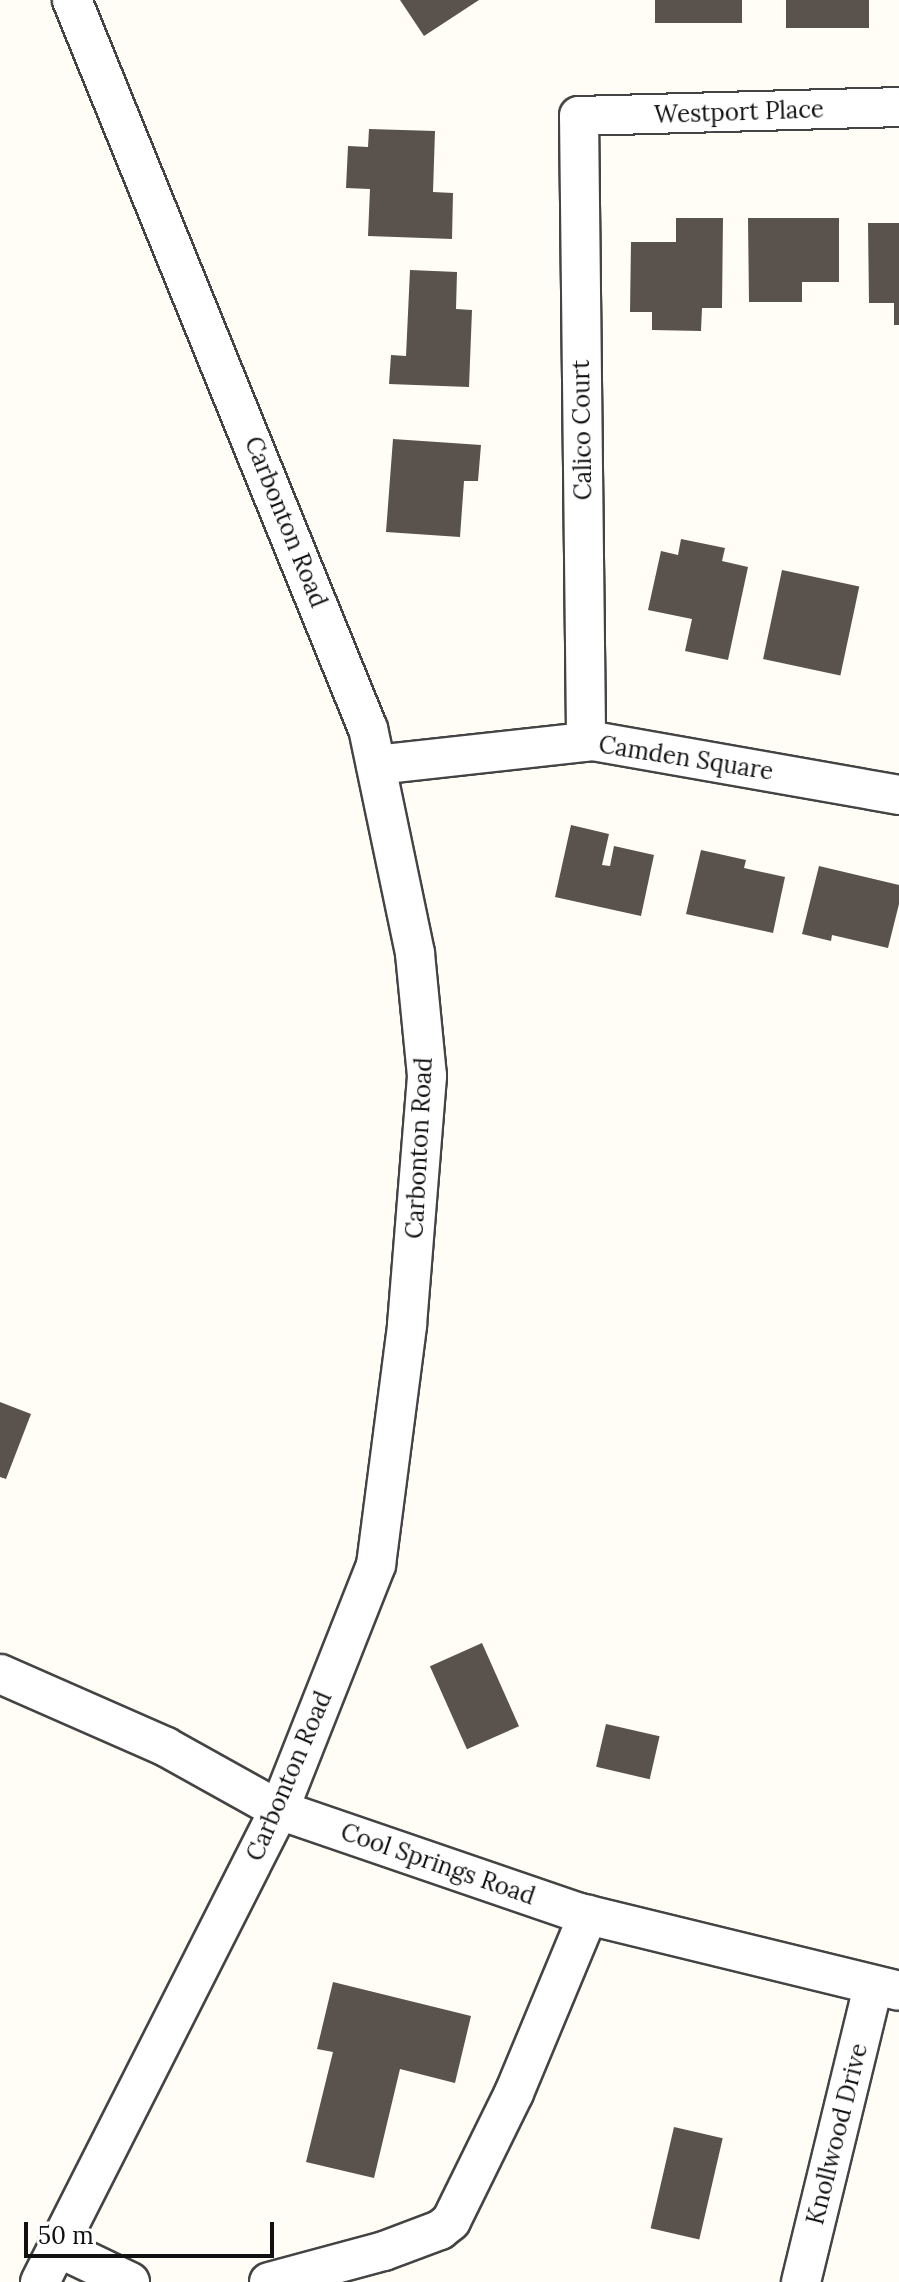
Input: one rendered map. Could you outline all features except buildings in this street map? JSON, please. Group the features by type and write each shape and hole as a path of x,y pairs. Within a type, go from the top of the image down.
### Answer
{"street":[{"name":"Carbonton Road","path":"40,2282 279,1810 376,1565 407,1325 427,1076 415,953 368,729 72,0"},
{"name":"Westport Place","path":"579,116 899,107"},
{"name":"Calico Court","path":"579,116 586,732 583,742"},
{"name":"Camden Square","path":"376,765 583,742 899,795"},
{"name":"Cool Springs Road","path":"0,1674 166,1747 279,1810 588,1915 886,1989"},
{"path":"269,2282 384,2251 440,2230 451,2221 514,2093 588,1915"},
{"name":"Knollwood Drive","path":"801,2282 886,1989"},
{"path":"57,2247 130,2282"}]}
